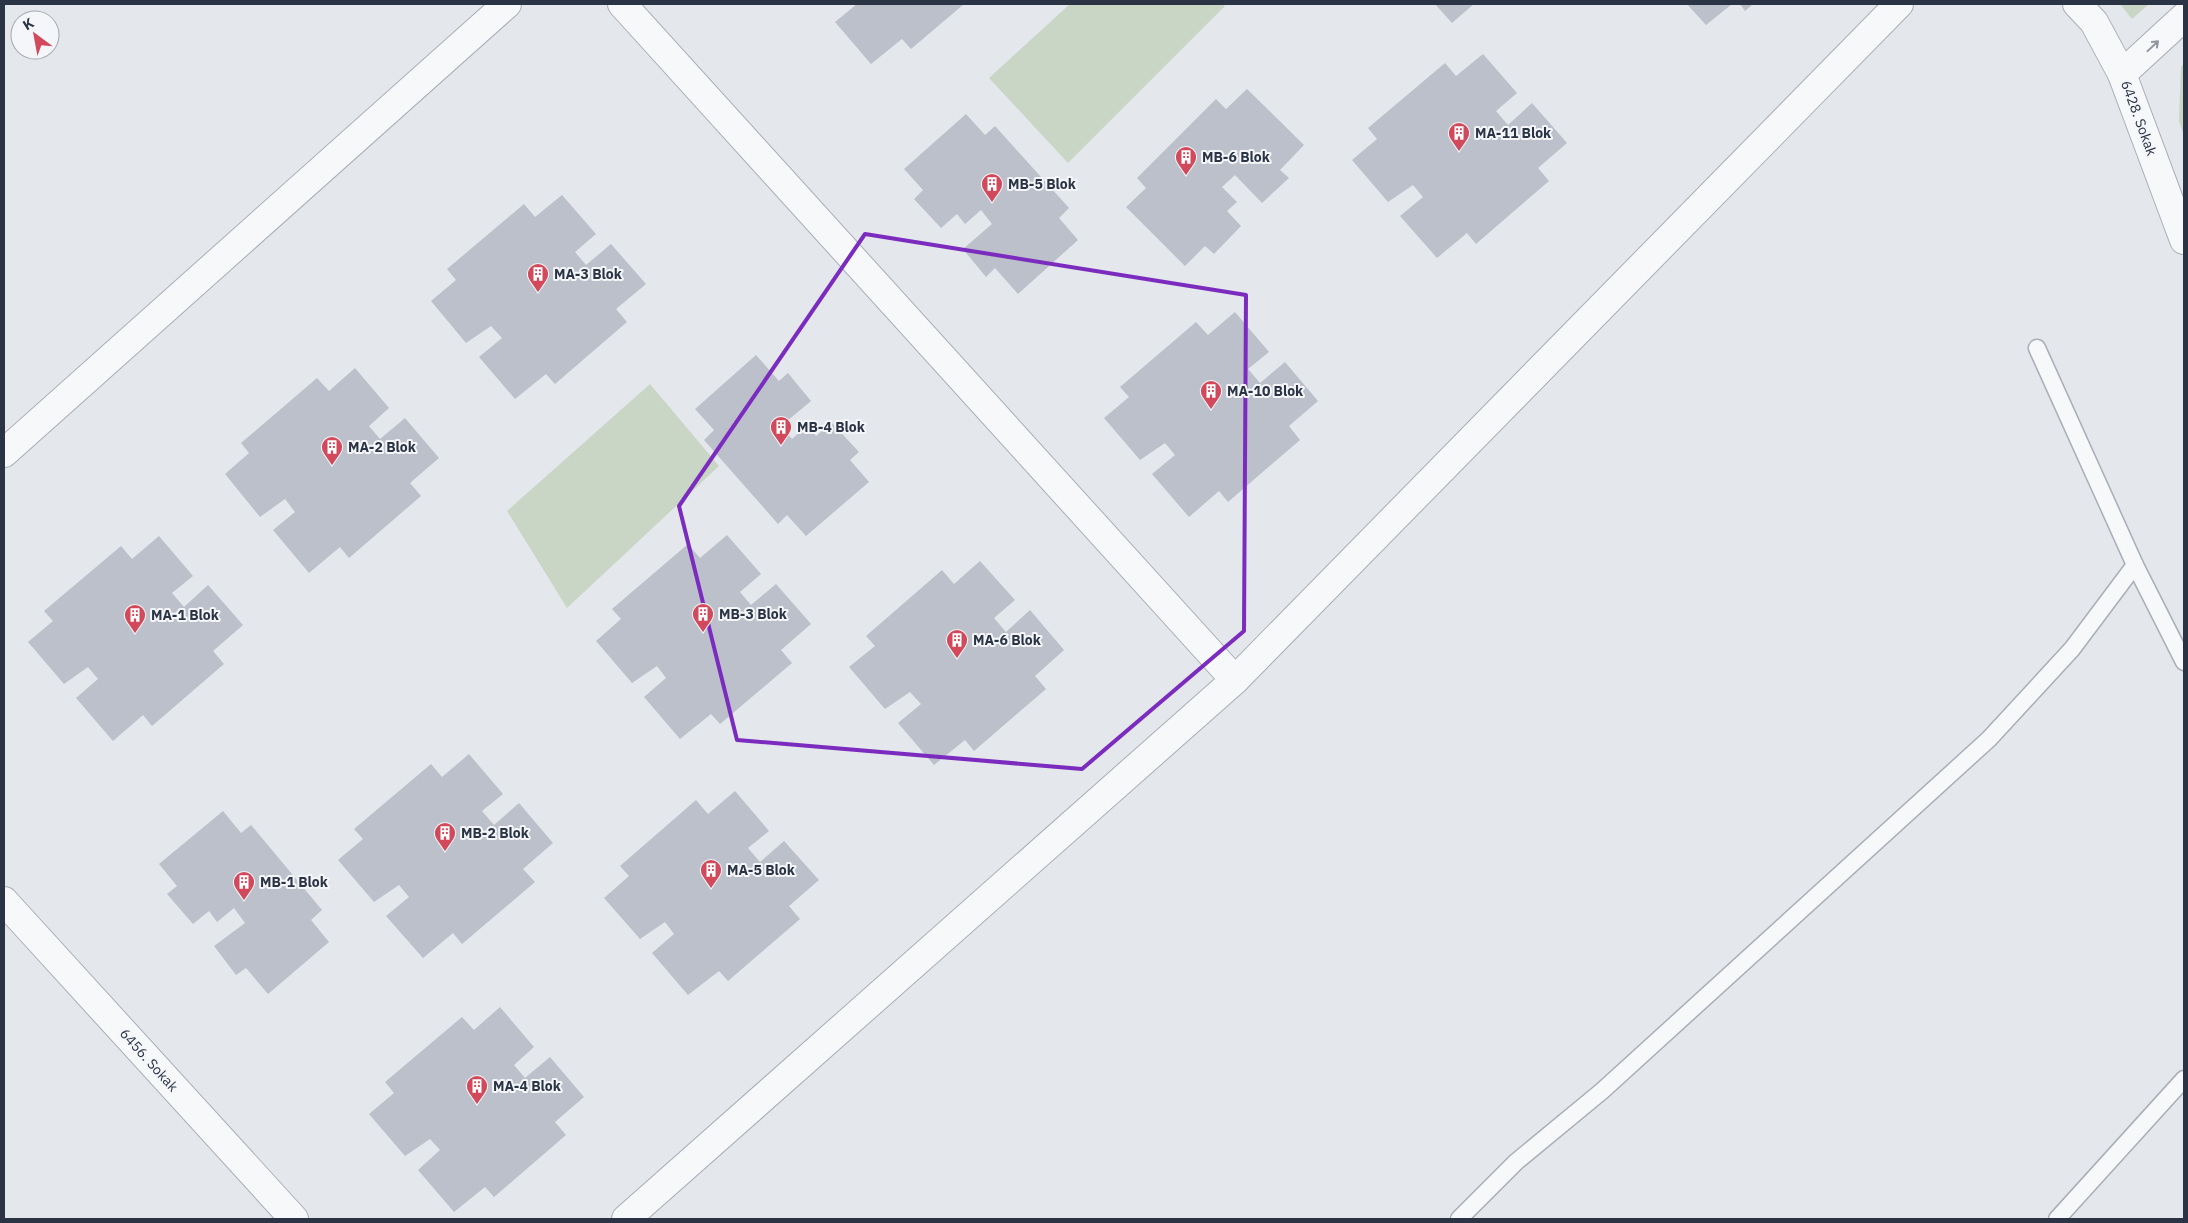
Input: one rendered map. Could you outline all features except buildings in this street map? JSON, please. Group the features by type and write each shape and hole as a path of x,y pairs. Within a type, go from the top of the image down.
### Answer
{"street":[{"path":"4,453 507,4"},
{"path":"622,4 1235,680"},
{"path":"626,1219 1235,680 1899,4"},
{"name":"6428. Sokak","path":"2077,4 2094,22 2122,74 2184,240"},
{"path":"2122,74 2184,17"},
{"name":"6456. Sokak","path":"4,901 294,1219"}],"lane":[{"path":"2037,348 2135,565 2184,662"},
{"path":"1459,1219 1516,1162 1602,1091 1989,740 2072,649 2135,565"},
{"path":"2057,1219 2184,1079"}],"highlighted area":[{"path":"865,234 1246,295 1244,631 1082,769 737,740 679,506"}],"green space":[{"path":"1070,4 1222,4 1225,6 1068,163 989,78"},
{"path":"2120,4 2149,4 2132,19"},
{"path":"2184,63 2184,136 2179,121 2181,67"},
{"path":"650,384 719,466 567,608 507,511"}],"place":[{"name":"MA-11 Blok","path":"1459,152"},
{"name":"MB-6 Blok","path":"1186,176"},
{"name":"MB-5 Blok","path":"992,203"},
{"name":"MA-3 Blok","path":"538,293"},
{"name":"MA-10 Blok","path":"1211,410"},
{"name":"MB-4 Blok","path":"781,446"},
{"name":"MA-2 Blok","path":"332,466"},
{"name":"MB-3 Blok","path":"703,633"},
{"name":"MA-1 Blok","path":"135,634"},
{"name":"MA-6 Blok","path":"957,659"},
{"name":"MB-2 Blok","path":"445,852"},
{"name":"MA-5 Blok","path":"711,889"},
{"name":"MB-1 Blok","path":"244,901"},
{"name":"MA-4 Blok","path":"477,1105"}]}
